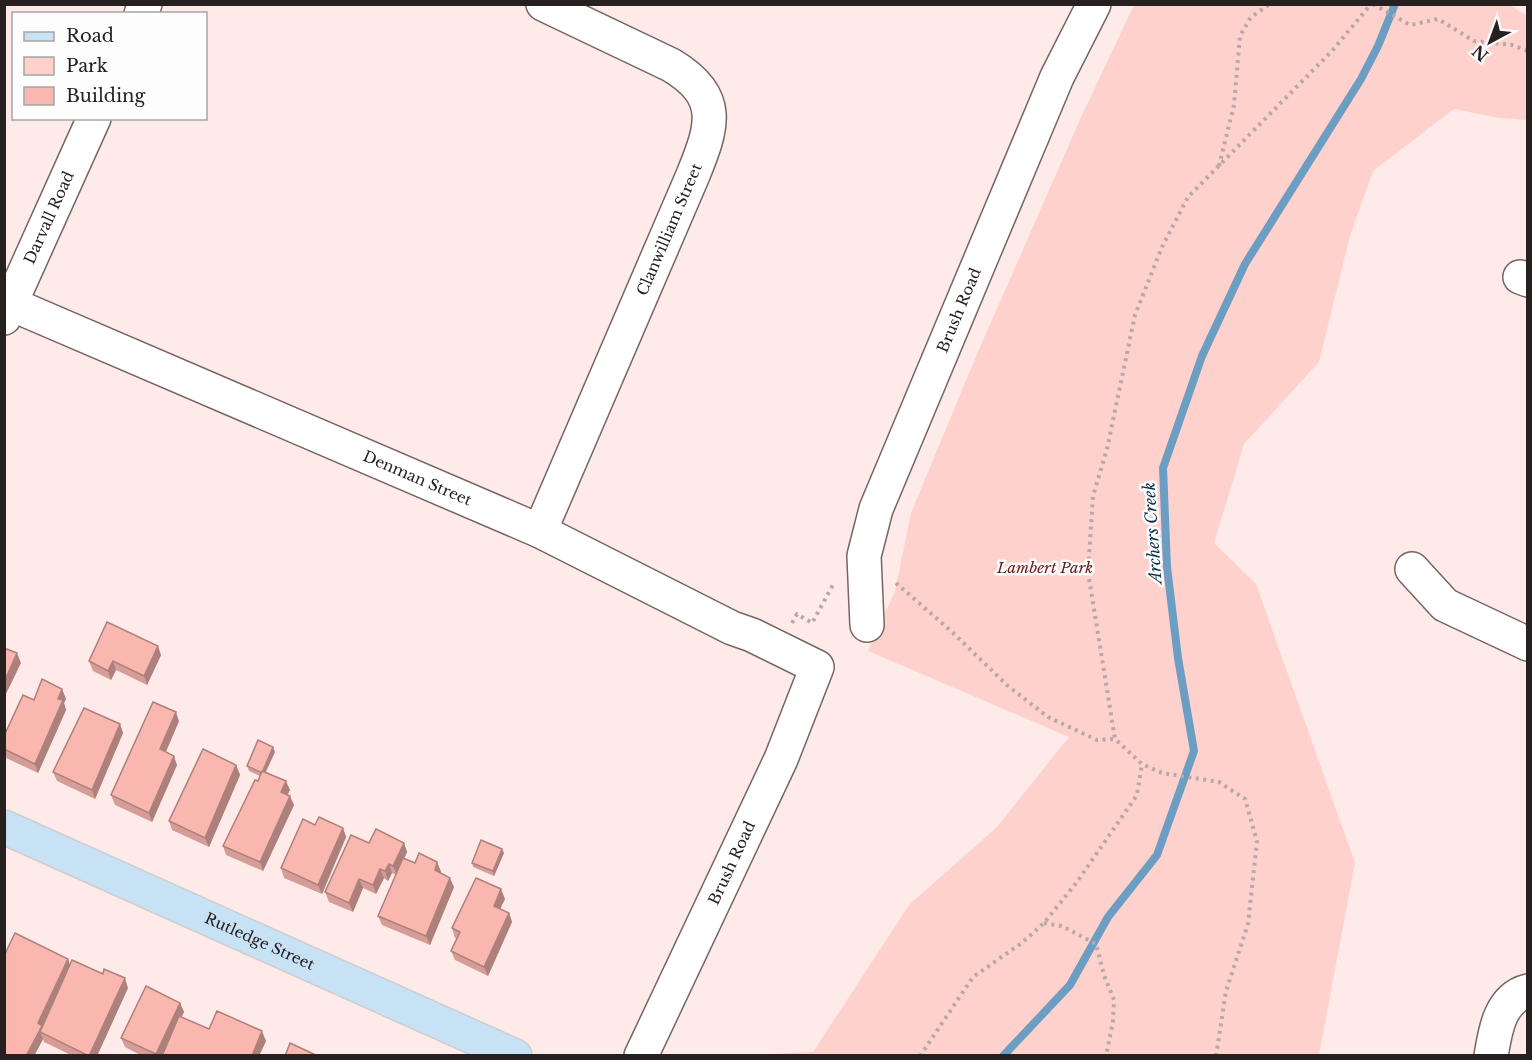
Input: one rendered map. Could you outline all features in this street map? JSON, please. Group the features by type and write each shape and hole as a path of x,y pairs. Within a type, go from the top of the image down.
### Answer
{"main road":[{"name":"Rutledge Street","path":"4,827 515,1056"}],"street":[{"name":"Clanwilliam Street","path":"540,531 693,175 709,130 709,108 701,90 688,75 543,4"},
{"name":"Brush Road","path":"867,625 864,556 876,509 1057,77 1094,4"},
{"name":"Darvall Road","path":"8,311 93,120"},
{"name":"Denman Street","path":"8,311 540,531 732,628 752,635 816,667"},
{"path":"1412,569 1445,605 1527,644"},
{"name":"Brush Road","path":"640,1056 781,759 816,667"},
{"path":"1491,1056 1496,1029 1504,1008 1514,997 1527,991"}],"path":[{"path":"1219,166 1234,105 1240,36 1251,18 1270,4"},
{"path":"1216,1056 1226,991 1248,924 1257,841 1245,799 1219,782 1162,772 1142,764 1115,739 1088,572 1093,496 1110,439 1135,315 1162,247 1188,197 1332,51 1372,4 1410,25 1438,19 1474,41 1512,45 1527,51"},
{"path":"864,556 951,631 1008,686 1048,717 1097,740 1115,739"},
{"path":"920,1056 973,978 1023,942 1044,923 1077,882 1137,795 1142,764"},
{"path":"1044,923 1062,926 1096,944 1104,975 1114,1000 1113,1021 1106,1056"}],"green space":[{"name":"Lambert Park","path":"1508,4 1527,16 1527,120 1499,118 1454,109 1373,171 1350,236 1319,362 1244,444 1214,543 1256,584 1355,863 1319,1055 718,1056 813,1052 909,905 997,827 1069,737 868,651 895,591 911,513 977,354 1082,115 1134,5"}],"building":[{"path":"107,622 158,646 144,676 113,661 108,671 89,661"},
{"path":"4,648 17,653 4,682"},
{"path":"42,679 62,689 58,699 63,700 35,764 4,749 4,736 23,695 34,700"},
{"path":"153,702 176,712 160,749 174,756 149,813 111,795"},
{"path":"84,708 120,724 92,790 53,772"},
{"path":"258,740 273,747 262,773 247,766"},
{"path":"203,749 236,765 205,838 169,821"},
{"path":"262,771 286,781 281,792 290,796 260,862 223,846 255,780 258,781"},
{"path":"319,817 343,828 318,885 281,868 303,819 315,825"},
{"path":"376,829 404,843 393,866 389,864 385,871 380,869 373,885 359,879 349,903 325,892 351,835 369,843"},
{"path":"481,840 502,849 493,871 472,863"},
{"path":"419,853 437,862 435,870 450,878 426,936 378,916 403,858 415,863"},
{"path":"476,878 501,889 494,906 509,913 484,967 451,951 460,932 452,928"},
{"path":"15,933 68,959 38,1023 42,1026 26,1056 4,1056 4,956"},
{"path":"72,960 103,974 104,969 125,978 89,1056 40,1032"},
{"path":"146,986 180,1003 156,1054 121,1038"},
{"path":"217,1011 262,1031 252,1056 162,1056 179,1016 209,1029"},
{"path":"290,1043 318,1056 285,1056"}],"waterway":[{"name":"Archers Creek","path":"1003,1056 1070,985 1108,917 1157,855 1194,751 1178,658 1167,567 1163,468 1202,356 1245,264 1361,79 1378,46 1395,4"}]}
